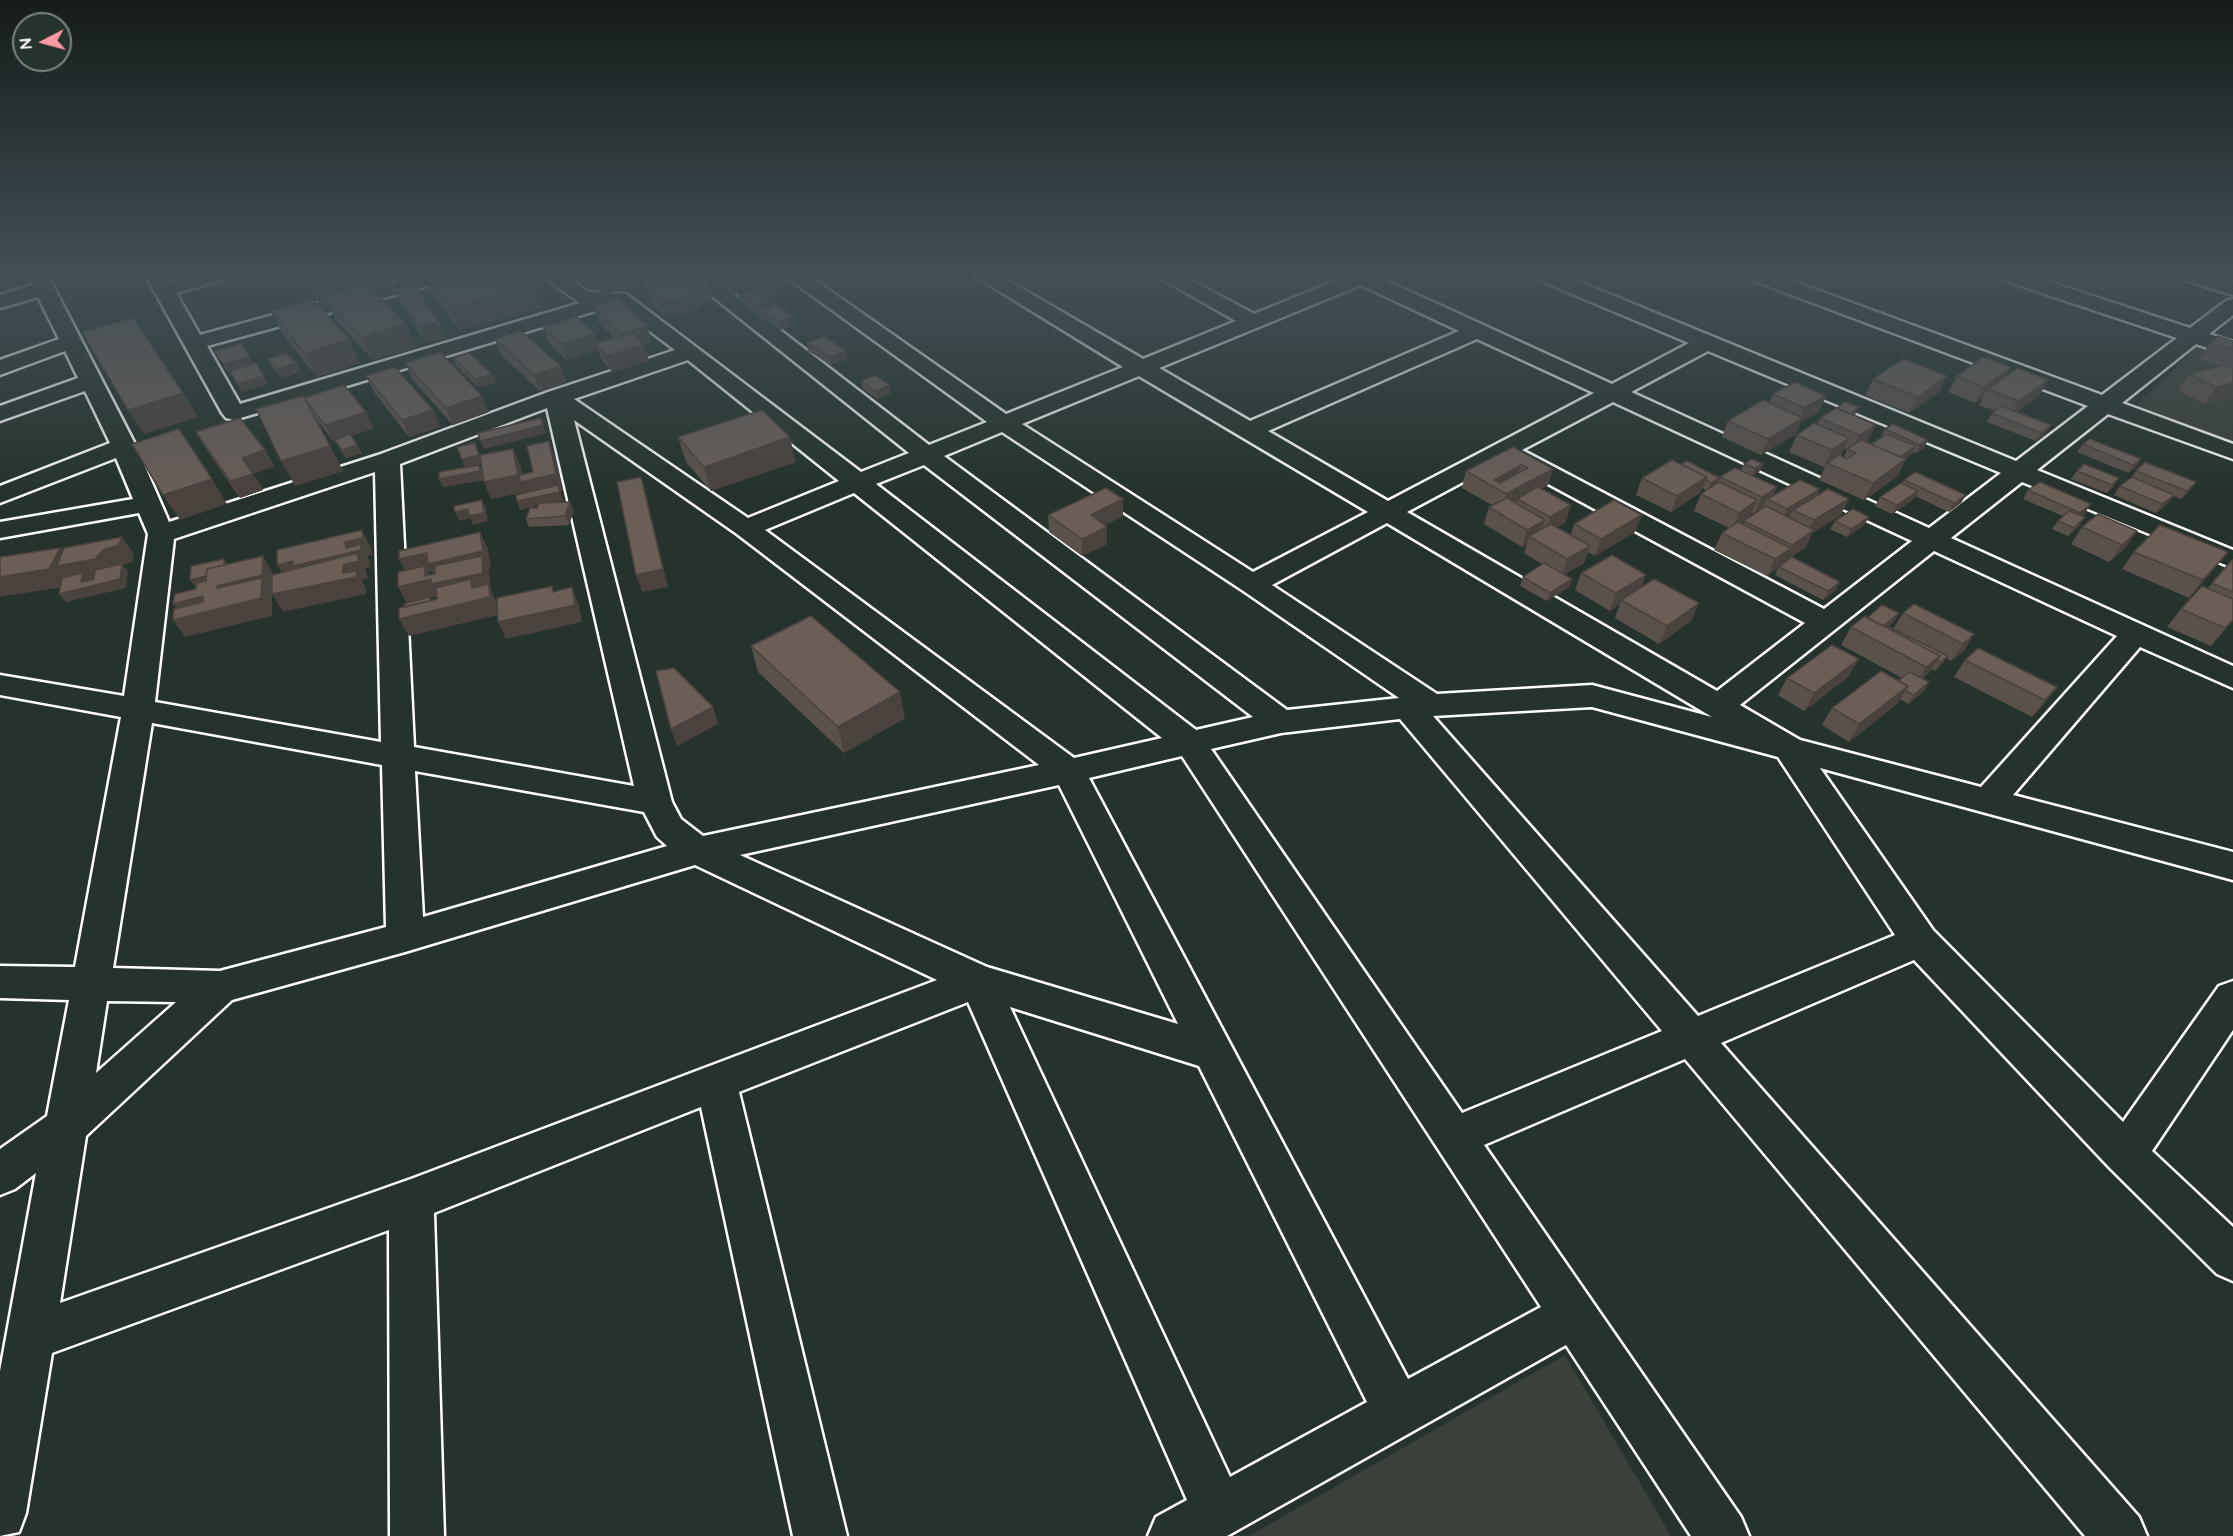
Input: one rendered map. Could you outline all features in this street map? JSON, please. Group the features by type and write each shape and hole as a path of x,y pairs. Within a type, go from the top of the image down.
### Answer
{"street":[{"path":"0,368 55,348"},
{"path":"0,1513 138,709 154,519 124,446 73,348"},
{"path":"197,348 234,413 453,348"},
{"path":"686,348 1190,743 1722,1536"},
{"path":"789,348 927,455 1281,722"},
{"path":"897,348 1004,423 1252,584 1420,707 1691,1037 2120,1536"},
{"path":"1107,348 1788,747 1920,940 2125,1154 2233,1258"},
{"path":"746,528 1190,348"},
{"path":"1248,431 1439,348"},
{"path":"1513,348 2233,678"},
{"path":"1252,584 1697,348"},
{"path":"1717,348 2233,560"},
{"path":"1951,348 2233,452"},
{"path":"1718,706 2177,348"},
{"path":"0,530 154,519 387,460 556,397 691,352"},
{"path":"0,414 90,381"},
{"path":"556,397 746,528 1069,771 1398,1412"},
{"path":"556,397 655,802 669,828 697,851 978,981 1213,1052"},
{"path":"0,495 124,446"},
{"path":"1503,451 1826,622"},
{"path":"387,460 405,937"},
{"path":"1988,801 2136,633"},
{"path":"0,685 655,802"},
{"path":"0,982 220,987 405,937 697,851 1069,771 1281,722 1420,707 1592,696 2233,866"},
{"path":"1454,1137 1920,940"},
{"path":"30,1337 411,1200 978,981"},
{"path":"978,981 1219,1511"},
{"path":"0,1174 66,1127 220,987"},
{"path":"2125,1154 2233,998"},
{"path":"716,1083 820,1536"},
{"path":"411,1200 417,1536"},
{"path":"1175,1536 1573,1315"}],"shaded area":[{"path":"2196,348 2233,357 2233,445 2134,408"},
{"path":"1565,1355 1671,1536 1249,1536"}],"building":[{"path":"91,348 153,348 183,393 128,410"},
{"path":"227,348 244,348 250,357 223,364 214,351"},
{"path":"300,348 324,348 305,354"},
{"path":"504,348 540,348 561,366 534,375"},
{"path":"600,348 635,348 606,356"},
{"path":"815,348 841,348 846,351 830,357"},
{"path":"440,352 482,396 446,408 405,363"},
{"path":"286,353 297,363 278,369 268,359"},
{"path":"469,353 492,374 476,380 453,358"},
{"path":"1983,357 2011,367 1984,387 1957,376"},
{"path":"1903,359 1947,376 1918,397 1873,379"},
{"path":"256,363 264,376 237,384 230,371"},
{"path":"2224,365 2233,369 2233,383 2216,387 2189,374"},
{"path":"395,367 433,410 402,420 366,376"},
{"path":"2018,368 2048,380 2019,401 1988,389"},
{"path":"875,375 890,385 876,391 861,381"},
{"path":"1795,382 1826,396 1804,408 1773,394"},
{"path":"344,385 366,412 325,425 304,398"},
{"path":"303,396 330,446 281,461 256,409"},
{"path":"1763,400 1803,418 1768,439 1728,421"},
{"path":"1845,402 1859,407 1850,414 1837,408"},
{"path":"2001,406 2051,425 2041,433 1992,413"},
{"path":"1837,408 1876,425 1859,435 1820,418"},
{"path":"762,410 790,437 704,467 678,437"},
{"path":"240,418 265,450 242,458 253,474 230,481 196,432"},
{"path":"541,418 543,425 480,441 478,433"},
{"path":"1814,423 1849,438 1832,450 1797,435"},
{"path":"1893,424 1928,440 1920,445 1885,429"},
{"path":"179,429 212,479 163,495 132,444"},
{"path":"350,434 357,445 342,450 335,440"},
{"path":"1887,434 1916,446 1900,457 1871,444"},
{"path":"2090,439 2141,459 2133,465 2083,444"},
{"path":"1861,440 1906,459 1873,483 1827,463 1839,455 1847,459 1856,453 1847,449"},
{"path":"549,441 556,474 520,482 519,475 533,472 527,446"},
{"path":"475,443 479,455 462,459 457,447"},
{"path":"1513,447 1553,469 1506,494 1466,471","holes":["1521,465 1528,468 1500,483 1494,480"]},
{"path":"513,449 518,475 484,482 480,455"},
{"path":"1752,459 1763,464 1755,468 1744,464"},
{"path":"1672,460 1707,477 1677,496 1642,478"},
{"path":"1687,461 1720,478 1711,483 1706,480 1707,477 1681,464"},
{"path":"2145,462 2196,482 2187,491 2136,471"},
{"path":"2084,464 2119,478 2112,485 2077,471"},
{"path":"479,465 480,471 439,479 439,472"},
{"path":"1735,468 1777,487 1762,497 1720,477"},
{"path":"1915,472 1966,495 1954,503 1904,480"},
{"path":"641,477 663,569 636,575 617,482"},
{"path":"2132,477 2174,495 2162,504 2120,486"},
{"path":"1800,480 1820,489 1787,509 1767,499"},
{"path":"1719,482 1757,500 1739,513 1701,494"},
{"path":"2040,482 2091,504 2080,513 2028,490"},
{"path":"1901,483 1918,491 1897,505 1880,497"},
{"path":"558,485 560,492 517,501 516,495"},
{"path":"1538,487 1571,505 1550,517 1517,499"},
{"path":"1106,488 1123,499 1091,515 1107,527 1082,539 1048,515"},
{"path":"1828,489 1849,499 1814,520 1793,510"},
{"path":"1507,498 1545,520 1527,530 1489,507"},
{"path":"482,500 484,513 469,516 468,509 455,512 454,506"},
{"path":"1614,500 1642,515 1601,539 1574,524"},
{"path":"570,502 565,516 526,519 530,508 537,508 539,503"},
{"path":"1766,506 1814,530 1792,545 1744,521"},
{"path":"1853,509 1869,517 1851,529 1835,521"},
{"path":"2069,511 2085,517 2074,528 2058,521"},
{"path":"2098,514 2137,531 2122,545 2082,527"},
{"path":"1738,522 1791,548 1775,559 1722,533"},
{"path":"1551,524 1590,546 1567,559 1529,536"},
{"path":"2160,525 2228,552 2203,580 2134,552"},
{"path":"362,530 363,538 345,542 346,548 361,544 361,550 293,566 293,561 277,565 277,550"},
{"path":"480,532 483,551 428,564 427,553 399,559 399,551"},
{"path":"122,537 119,545 103,550 95,559 57,566 64,548"},
{"path":"60,548 49,569 0,577 0,557"},
{"path":"357,553 359,561 343,565 343,573 357,571 356,577 272,594 272,575"},
{"path":"1612,555 1646,575 1616,593 1581,573"},
{"path":"263,556 262,575 217,586 217,588 262,578 261,598 173,620 174,609 203,602 203,596 173,604 175,594 196,589 197,583 206,581 207,569"},
{"path":"482,556 483,573 431,584 431,579 398,587 398,572 425,566 425,576 435,574 435,566"},
{"path":"1792,557 1840,582 1828,591 1779,567"},
{"path":"224,559 224,565 207,569 206,576 190,580 191,566"},
{"path":"2233,560 2233,592 2212,583"},
{"path":"1544,563 1572,579 1550,593 1523,577"},
{"path":"122,564 120,579 59,594 62,578 83,573 81,582 94,579 95,570"},
{"path":"471,579 472,588 488,584 490,597 399,619 399,608 437,599 436,588"},
{"path":"1654,579 1699,603 1667,626 1621,600"},
{"path":"552,586 553,592 572,587 575,605 498,622 497,598"},
{"path":"2202,586 2233,599 2233,620 2225,628 2181,609"},
{"path":"429,597 430,601 405,607 404,604"},
{"path":"1914,604 1974,634 1963,644 1903,613"},
{"path":"1882,605 1899,613 1883,626 1867,618"},
{"path":"811,616 900,692 838,727 751,646"},
{"path":"1865,616 1940,656 1926,667 1851,627"},
{"path":"1889,627 1948,656 1940,662 1937,661 1940,656"},
{"path":"1832,645 1859,659 1814,693 1787,678"},
{"path":"1978,648 2057,687 2045,700 1965,660"},
{"path":"674,668 713,707 671,729 656,671"},
{"path":"1881,671 1908,686 1859,724 1832,708"},
{"path":"1910,672 1929,682 1914,695 1906,691 1908,686 1898,681"}]}
